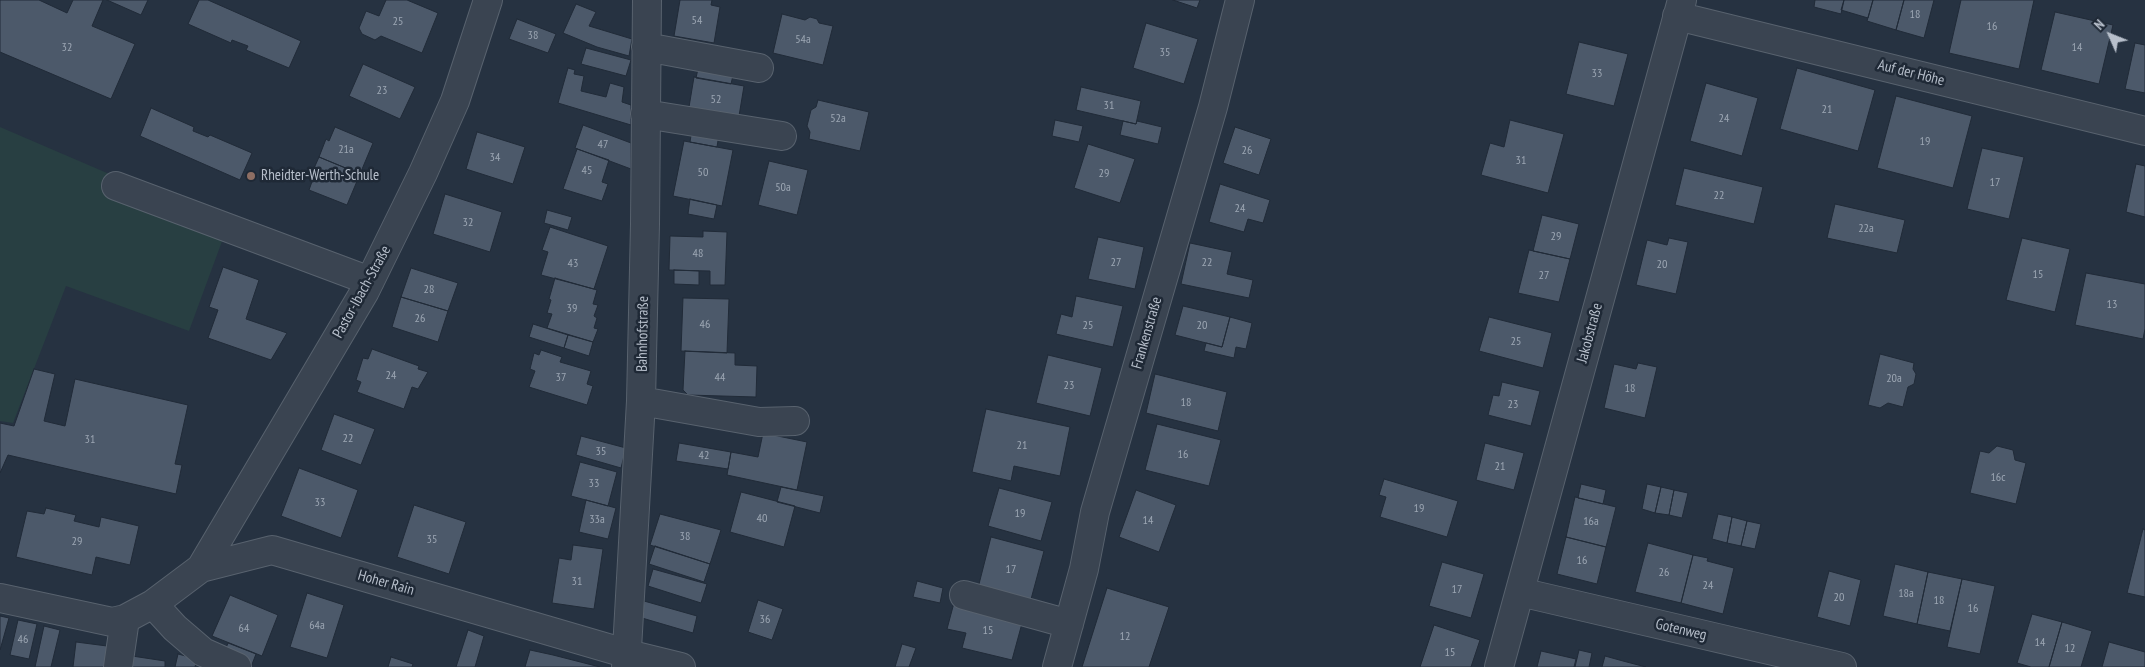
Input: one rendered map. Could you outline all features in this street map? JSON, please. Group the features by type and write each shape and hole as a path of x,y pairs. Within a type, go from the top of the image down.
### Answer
{"street":[{"name":"Pastor-Ibach-Straße","path":"201,568 370,281 423,173 455,101 488,0"},
{"name":"Bahnhofstraße","path":"627,661 641,401 646,224 647,0"},
{"name":"Frankenstraße","path":"1057,667 1084,569 1095,512 1213,107 1240,0"},
{"name":"Auf der Höhe","path":"1679,8 2145,131"},
{"name":"Jakobstraße","path":"1499,667 1679,8"},
{"path":"646,47 759,68"},
{"path":"645,114 782,136"},
{"path":"116,186 370,281"},
{"path":"641,401 759,422 795,420"},
{"name":"Hoher Rain","path":"0,598 112,622 125,619 153,604 201,568 272,550 627,661 680,667"},
{"name":"Gotenweg","path":"1520,592 1842,667"},
{"path":"964,595 1069,624"},
{"path":"153,604 175,628 203,652 237,667"},
{"path":"118,667 125,619"}],"green space":[{"path":"0,127 228,225 189,331 66,286 13,423 0,421"}],"building":[{"path":"0,0 39,0 67,13 73,0 103,0 92,26 135,44 111,99 0,52"},
{"path":"107,0 148,0 141,15"},
{"path":"199,0 208,0 301,41 289,68 246,50 248,46 232,40 231,43 188,24"},
{"path":"386,0 407,0 438,13 422,53 381,36 375,40 362,34 359,28 366,11 379,16"},
{"path":"680,0 712,0 711,5 720,7 714,43 674,36"},
{"path":"1173,0 1200,0 1197,8"},
{"path":"1815,0 1844,0 1841,14 1814,7"},
{"path":"1844,0 1873,0 1868,18 1841,10"},
{"path":"1873,0 1904,0 1896,30 1867,21"},
{"path":"1904,0 1934,0 1924,38 1896,30"},
{"path":"1961,0 2034,0 2019,69 1949,53"},
{"path":"576,4 596,12 589,26 632,39 629,56 597,47 563,33"},
{"path":"2055,12 2113,25 2099,84 2041,70"},
{"path":"782,14 805,20 810,17 817,19 819,23 833,26 823,65 773,53"},
{"path":"517,19 556,34 548,53 509,39"},
{"path":"1146,23 1198,39 1184,84 1133,68"},
{"path":"1579,42 1628,54 1614,106 1566,94"},
{"path":"2135,43 2145,45 2145,93 2125,89"},
{"path":"586,48 631,60 626,76 581,64"},
{"path":"363,64 415,87 400,119 349,96"},
{"path":"699,64 734,71 731,84 696,78"},
{"path":"568,68 575,70 574,74 584,76 581,91 606,97 610,83 624,87 622,102 631,105 631,125 558,103"},
{"path":"1797,68 1875,90 1858,151 1780,129"},
{"path":"694,77 744,86 738,122 688,113"},
{"path":"1706,83 1758,98 1742,156 1690,141"},
{"path":"1081,87 1141,101 1136,124 1076,110"},
{"path":"1896,96 1972,116 1953,188 1877,168"},
{"path":"818,100 869,112 860,151 809,139 810,132 807,126 811,110 816,107"},
{"path":"151,108 194,127 193,131 208,137 210,135 252,153 240,180 140,136"},
{"path":"1055,120 1083,126 1079,142 1052,136"},
{"path":"1510,120 1564,134 1548,193 1481,175 1490,143 1504,147"},
{"path":"1123,121 1136,124 1137,121 1162,127 1158,144 1120,135"},
{"path":"583,125 631,143 631,169 575,148"},
{"path":"335,127 373,143 360,174 319,157 326,139 329,141"},
{"path":"1235,127 1271,139 1259,175 1223,163"},
{"path":"692,129 719,134 717,147 690,142"},
{"path":"477,132 525,147 513,184 466,169"},
{"path":"684,141 733,150 722,206 673,196"},
{"path":"1088,144 1135,159 1120,203 1074,188"},
{"path":"1982,148 2024,157 2009,219 1967,209"},
{"path":"577,149 609,160 602,182 608,184 602,201 563,189"},
{"path":"319,157 360,174 347,205 309,190 314,176 311,175"},
{"path":"769,161 808,170 797,215 758,205"},
{"path":"2136,164 2145,166 2145,217 2126,212"},
{"path":"1684,168 1763,187 1754,224 1675,205"},
{"path":"1220,184 1270,200 1263,223 1248,219 1244,232 1209,222"},
{"path":"445,194 502,212 490,252 433,234"},
{"path":"690,199 717,205 714,219 688,214"},
{"path":"1835,204 1905,220 1897,253 1827,238"},
{"path":"547,210 572,217 568,230 544,223"},
{"path":"1542,215 1579,224 1570,259 1533,251"},
{"path":"550,227 608,246 594,289 541,275 548,252 542,250"},
{"path":"703,231 727,232 725,285 710,285 710,271 669,270 670,236 703,237"},
{"path":"1098,237 1144,247 1135,289 1088,279"},
{"path":"1669,238 1688,242 1676,294 1636,285 1647,240 1667,245"},
{"path":"2022,238 2070,249 2055,312 2006,300"},
{"path":"1190,243 1232,252 1227,274 1253,280 1249,298 1181,284"},
{"path":"1529,250 1570,259 1559,302 1518,293"},
{"path":"223,267 259,280 246,319 287,333 271,360 208,338 218,310 209,307"},
{"path":"411,268 458,283 448,311 401,297"},
{"path":"674,270 699,271 699,285 674,284"},
{"path":"2086,273 2145,284 2145,329 2143,339 2075,325"},
{"path":"555,278 597,290 593,304 598,305 594,316 597,318 594,328 598,329 593,342 547,328 552,314 547,313"},
{"path":"1076,296 1123,306 1113,347 1056,334 1061,314 1072,317"},
{"path":"401,297 448,311 438,342 392,327"},
{"path":"683,298 729,299 727,353 681,351"},
{"path":"1183,306 1230,317 1222,347 1175,335"},
{"path":"1230,317 1252,323 1246,349 1236,347 1234,358 1204,351 1206,343 1222,347"},
{"path":"1489,317 1552,333 1543,368 1479,351"},
{"path":"533,324 568,335 564,348 529,337"},
{"path":"568,335 593,342 589,356 564,348"},
{"path":"372,349 419,366 418,369 428,372 418,389 412,387 404,409 357,392 361,382 356,380 363,358 368,359"},
{"path":"541,350 562,357 560,362 591,371 587,384 593,386 587,405 529,387 535,371 530,369 534,353 539,355"},
{"path":"685,351 735,353 735,365 757,366 756,397 688,395 683,390"},
{"path":"1880,354 1914,363 1913,369 1916,374 1914,384 1908,387 1903,407 1888,403 1880,408 1868,405"},
{"path":"1048,355 1102,368 1090,416 1036,403"},
{"path":"1638,363 1657,367 1645,418 1604,408 1614,364 1636,369"},
{"path":"34,369 55,374 44,421 65,426 75,379 188,405 175,464 182,465 176,494 8,455 0,473 0,423 14,426"},
{"path":"1155,374 1227,392 1218,431 1146,413"},
{"path":"1502,382 1540,391 1531,426 1488,415 1493,395 1499,396"},
{"path":"986,409 1070,427 1060,476 1014,466 1011,481 972,472"},
{"path":"334,414 375,429 361,465 321,450"},
{"path":"1157,424 1221,440 1209,486 1145,470"},
{"path":"763,433 807,442 797,490 727,475 731,452 758,457"},
{"path":"581,436 626,448 621,468 576,455"},
{"path":"679,443 731,452 728,469 676,461"},
{"path":"1485,443 1524,453 1514,490 1476,480"},
{"path":"1997,446 2013,450 2015,460 2026,463 2016,504 1970,493 1980,451 1989,453"},
{"path":"580,462 617,472 608,506 571,496"},
{"path":"299,468 358,490 341,538 281,516"},
{"path":"1384,479 1458,501 1447,537 1380,517 1386,497 1379,495"},
{"path":"1581,484 1606,490 1603,504 1578,498"},
{"path":"1647,484 1661,487 1655,513 1642,509"},
{"path":"781,487 824,496 820,513 777,502"},
{"path":"1661,487 1674,490 1669,515 1655,513"},
{"path":"999,488 1052,502 1041,541 988,526"},
{"path":"1136,490 1176,505 1159,552 1119,537"},
{"path":"1674,490 1688,493 1682,518 1669,515"},
{"path":"741,492 795,506 784,547 730,532"},
{"path":"1575,497 1616,507 1606,547 1566,537"},
{"path":"586,500 616,508 608,539 579,532"},
{"path":"414,505 466,522 449,574 397,557"},
{"path":"46,508 76,515 74,521 99,527 101,517 139,526 130,565 96,557 92,575 16,557 27,511 44,514"},
{"path":"660,514 721,530 710,564 650,545"},
{"path":"1718,514 1732,517 1727,543 1712,539"},
{"path":"1732,517 1747,521 1741,546 1727,543"},
{"path":"1747,521 1761,524 1755,549 1741,546"},
{"path":"2143,529 2145,530 2145,597 2127,593"},
{"path":"991,537 1044,551 1030,603 978,588"},
{"path":"1566,537 1606,547 1597,584 1557,574"},
{"path":"1648,543 1693,555 1681,603 1635,592"},
{"path":"573,545 603,549 594,609 552,603 559,558 571,560"},
{"path":"655,546 710,564 704,582 649,564"},
{"path":"1693,555 1708,558 1707,561 1734,568 1723,614 1681,603"},
{"path":"1442,562 1484,574 1471,618 1429,606"},
{"path":"1895,564 1928,572 1917,624 1883,616"},
{"path":"653,569 707,584 701,603 648,586"},
{"path":"1829,571 1861,580 1850,626 1817,617"},
{"path":"1928,572 1962,579 1950,631 1917,624"},
{"path":"1962,579 1995,586 1980,654 1947,647"},
{"path":"917,581 943,588 940,603 913,597"},
{"path":"1107,588 1169,607 1149,667 1082,667"},
{"path":"307,593 344,605 327,658 290,647"},
{"path":"230,595 278,615 262,656 212,636"},
{"path":"955,599 1024,616 1012,660 962,648 966,633 947,629"},
{"path":"758,600 783,609 772,640 748,632"},
{"path":"644,601 697,616 693,633 642,618"},
{"path":"2032,614 2062,622 2049,667 2031,667 2017,663"},
{"path":"0,616 9,618 0,650"},
{"path":"18,620 37,624 29,659 10,655"},
{"path":"2062,622 2092,631 2081,667 2049,667"},
{"path":"1434,625 1480,640 1471,667 1420,667"},
{"path":"44,626 60,630 51,667 35,667"},
{"path":"468,630 484,636 475,667 456,667"},
{"path":"76,642 107,646 105,667 73,667"},
{"path":"2109,642 2145,652 2145,667 2102,667"},
{"path":"228,643 256,654 251,667 223,656"},
{"path":"902,644 916,648 909,667 895,667"},
{"path":"530,650 553,655 600,667 525,667"},
{"path":"1579,650 1592,653 1589,667 1575,667"},
{"path":"1541,651 1576,659 1574,667 1537,667"},
{"path":"178,654 197,659 195,667 175,667"},
{"path":"132,656 165,661 165,667 130,667"},
{"path":"1605,656 1623,661 1646,667 1602,667"},
{"path":"391,657 413,664 412,667 388,667"}],"place":[{"name":"Rheidter-Werth-Schule","path":"251,176"}]}
